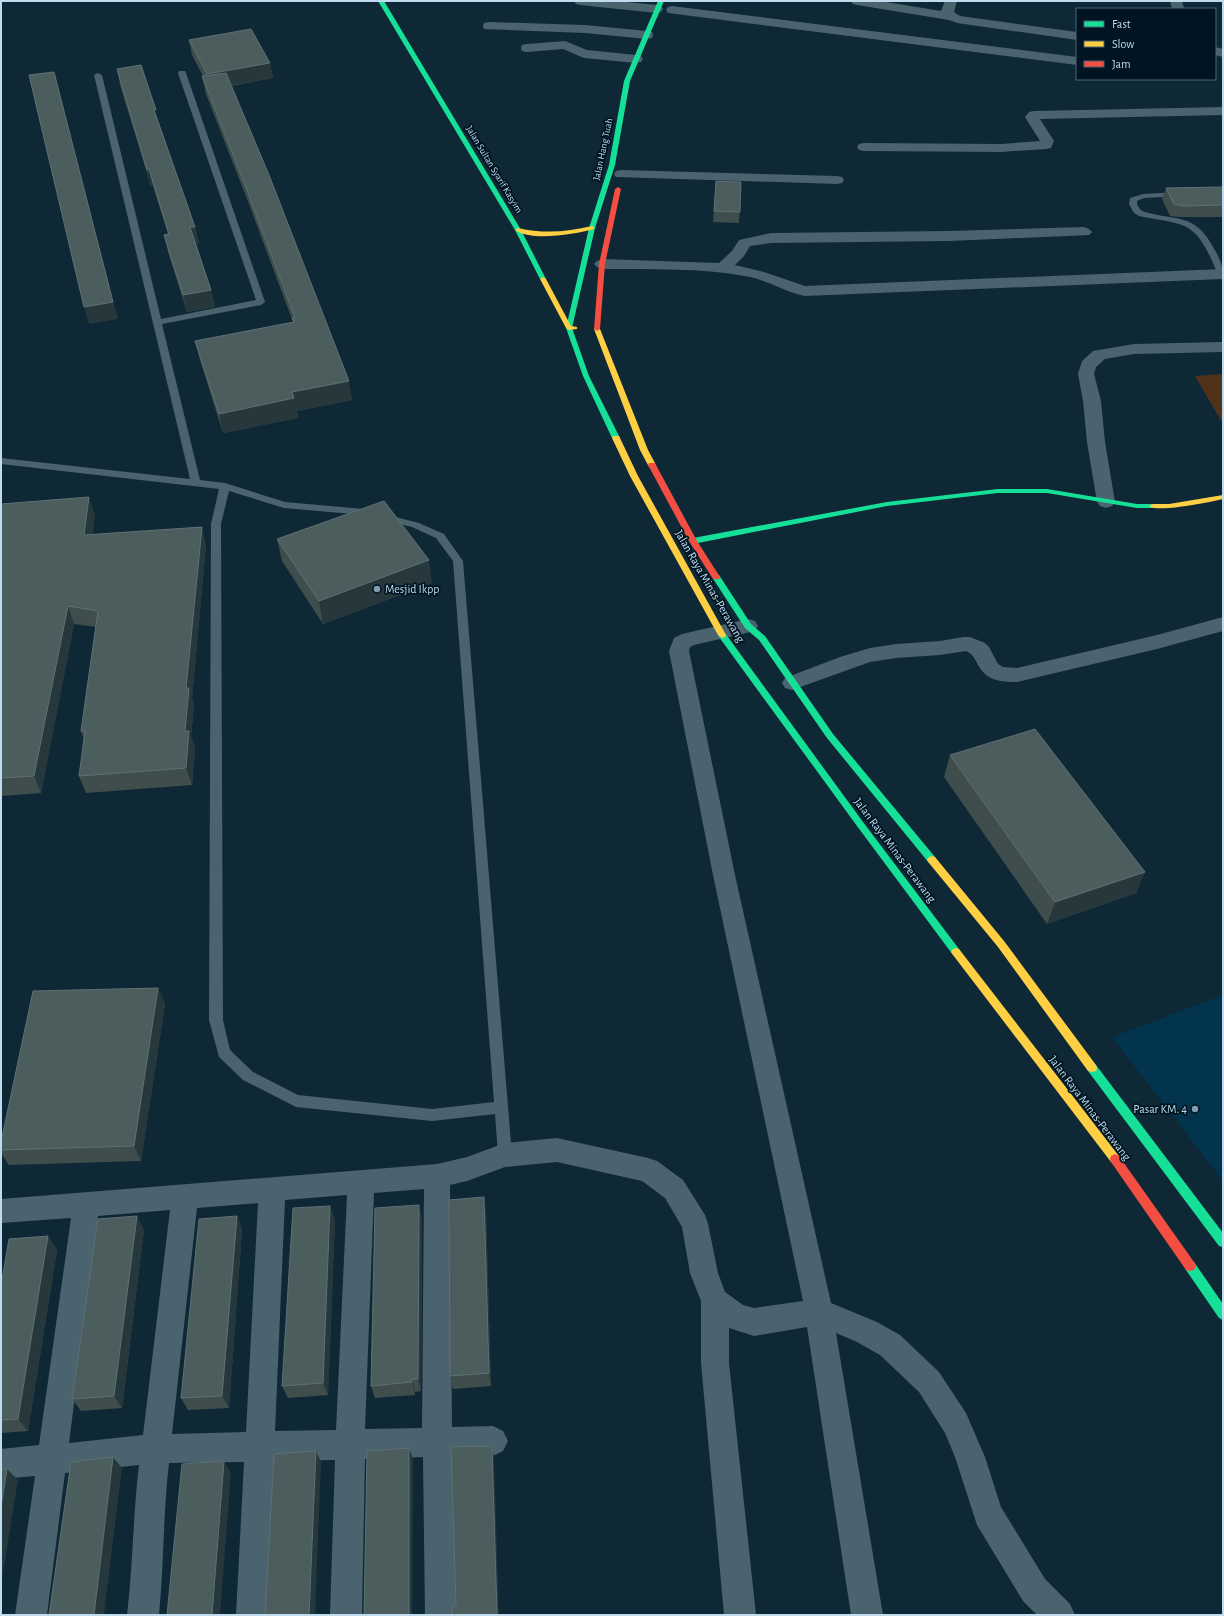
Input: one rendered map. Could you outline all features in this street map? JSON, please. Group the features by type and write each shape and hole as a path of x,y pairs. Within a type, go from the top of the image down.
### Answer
{"main road":[{"name":"Jalan Sultan Syarif Kasyim","path":"381,1 518,230 569,328 586,376"},
{"name":"Jalan Hang Tuah","path":"569,328 592,228 612,165 627,81 659,5"},
{"name":"Jalan Hang Tuah","path":"590,328 622,170"},
{"path":"518,230 535,234 563,236 592,228"},
{"path":"569,328 590,328"},
{"name":"Jalan Raya Minas-Perawang","path":"590,328 644,450 693,541 748,626 762,638 792,683 846,756 1001,944 1223,1242"},
{"name":"Jalan Raya Minas-Perawang","path":"586,376 634,476 721,633 860,824 1000,1010 1116,1160 1223,1314"},
{"path":"693,541 887,504 998,491 1047,491 1137,506 1169,506 1223,497"}],"street":[{"path":"580,1 659,5"},
{"path":"857,1 950,16 963,20 1076,36"},
{"path":"950,16 947,13 951,1"},
{"path":"672,9 1076,61"},
{"path":"489,26 614,30 647,34"},
{"path":"527,48 565,45 584,54 636,59"},
{"path":"864,147 1038,147 1046,145 1047,141 1032,117 1034,115 1223,111"},
{"path":"622,170 837,180"},
{"path":"722,268 739,253 744,243 772,238 949,236 1084,232"},
{"path":"602,264 722,268 758,275 794,289 805,291 1223,274"},
{"path":"1106,502 1096,442 1092,401 1086,374 1088,365 1099,355 1134,349 1223,347"},
{"path":"792,683 855,659 882,653 942,648 964,644 970,644 980,650 988,665 996,674 1006,676 1156,642 1223,624"},
{"path":"748,626 688,639 682,643 679,651 724,875 819,1312 867,1615"},
{"path":"1,1211 437,1176 468,1169 505,1155 557,1150 648,1170 674,1189 695,1224 704,1273 715,1301 715,1363 740,1615"},
{"path":"437,1176 437,1442 440,1615"},
{"path":"346,1615 350,1444 361,1182"},
{"path":"252,1615 272,1189"},
{"path":"143,1615 148,1580 151,1490 185,1196"},
{"path":"31,1615 86,1204"},
{"path":"715,1301 736,1317 754,1322 819,1312 867,1332 890,1345 929,1382 956,1423 970,1457 988,1514 1034,1590 1059,1615"},
{"path":"1,1464 156,1449 493,1441"}],"lane":[{"path":"158,322 261,302 182,73"},
{"path":"98,75 196,483"},
{"path":"1186,193 1143,196 1133,200 1133,204 1142,214 1187,223 1196,228 1203,237 1223,274"},
{"path":"1,461 225,486 284,505 364,512 415,525 440,536 458,561 505,1155"},
{"path":"225,486 216,524 216,1020 224,1053 248,1076 296,1101 432,1115 501,1107"}],"shaded area":[{"path":"1223,374 1223,424 1195,376"},
{"name":"Pasar KM. 4","path":"1223,995 1223,1181 1112,1037"}],"building":[{"path":"251,29 270,63 207,74 189,40"},
{"path":"141,65 156,110 154,110 195,227 190,227 211,290 183,295 164,235 169,234 149,169 147,170 117,69"},
{"path":"54,72 113,302 84,307 29,75"},
{"path":"226,73 269,175 349,381 292,392 294,398 219,414 195,341 294,322 292,318 295,318 202,76"},
{"path":"716,181 741,182 740,212 714,211"},
{"path":"1223,187 1223,205 1183,206 1174,204 1166,188"},
{"path":"89,497 84,535 202,527 186,688 189,688 185,731 189,731 186,768 79,776 85,731 81,731 98,611 68,606 34,776 1,778 1,504"},
{"path":"384,501 429,560 319,601 277,539"},
{"path":"1035,729 1145,872 1055,902 950,755"},
{"path":"158,988 134,1146 1,1150 1,1142 33,991"},
{"path":"484,1197 489,1373 450,1376 449,1200"},
{"path":"419,1205 418,1379 412,1379 412,1382 371,1386 375,1208"},
{"path":"330,1206 323,1383 282,1386 293,1208"},
{"path":"137,1216 114,1396 72,1399 98,1219"},
{"path":"237,1216 222,1396 181,1398 199,1219"},
{"path":"48,1236 18,1419 1,1420 1,1286 9,1239"},
{"path":"492,1446 497,1615 452,1615 452,1607 456,1606 451,1447"},
{"path":"409,1448 409,1615 364,1615 367,1451"},
{"path":"316,1451 309,1615 265,1615 274,1454"},
{"path":"113,1457 94,1615 49,1615 71,1462"},
{"path":"224,1461 212,1615 167,1615 182,1464"},
{"path":"1,1469 7,1469 1,1507"}],"traffic: fast":[{"path":"381,1 518,230 543,279"},
{"path":"616,438 586,376 569,328 592,228 612,165 627,81 661,1"},
{"path":"693,541 887,504 998,491 1047,491 1137,506 1153,506"},
{"path":"716,577 748,626 762,638 830,736 932,860"},
{"path":"722,635 860,824 956,952"},
{"path":"1092,1068 1223,1242"},
{"path":"1190,1266 1223,1314"}],"traffic: slow":[{"path":"518,230 538,234 555,234 592,228"},
{"path":"543,279 569,328 575,328"},
{"path":"597,329 644,450 652,465"},
{"path":"616,438 634,476 722,635"},
{"path":"1153,506 1169,506 1223,497"},
{"path":"932,860 1001,944 1092,1068"},
{"path":"956,952 1115,1159"}],"traffic: jam":[{"path":"597,329 602,264 618,189"},
{"path":"652,465 693,541 716,577"},
{"path":"1115,1159 1190,1266"}],"place":[{"name":"Mesjid Ikpp","path":"377,589"},
{"name":"Pasar KM. 4","path":"1195,1109"}]}
